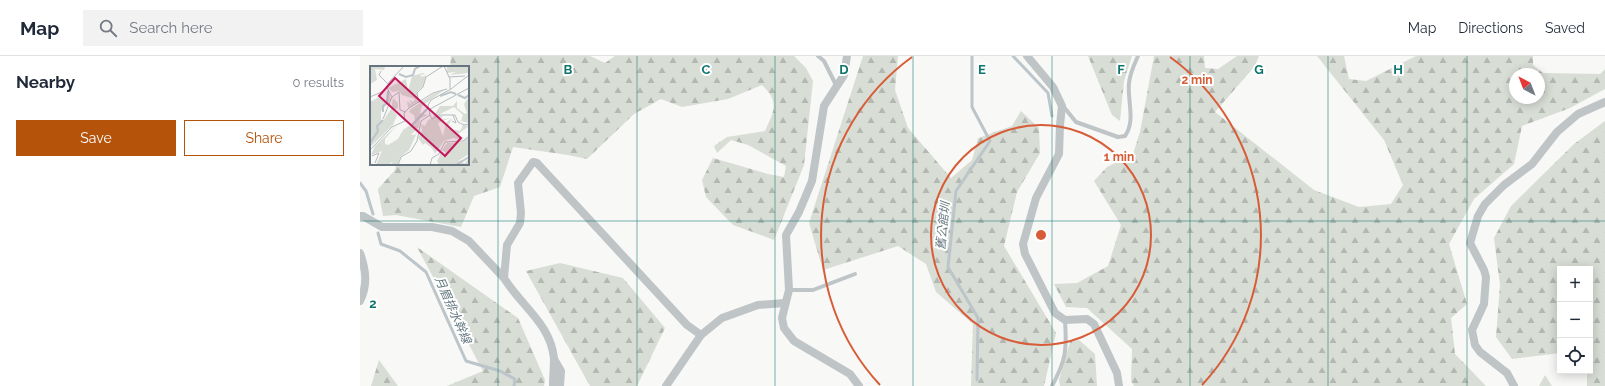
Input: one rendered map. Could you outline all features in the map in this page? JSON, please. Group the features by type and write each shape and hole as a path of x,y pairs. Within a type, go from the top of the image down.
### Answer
{"street":[{"path":"847,56 844,75 838,87 824,106 812,181 799,212 786,235 789,290 782,318 784,328 794,341 850,374 859,386"},
{"path":"1027,56 1053,87 1062,106 1059,154 1036,198 1023,244 1025,254 1055,313 1065,320 1087,319 1094,324 1117,373 1119,386"},
{"path":"1514,386 1507,373 1480,352 1475,345 1472,330 1484,304 1486,277 1470,243 1478,216 1485,204 1504,185 1532,164 1557,132 1578,114 1605,102"},
{"path":"504,278 506,245 520,223 521,214 518,183 533,162 537,163 687,325 701,335"},
{"path":"360,216 363,216 382,227 432,227 452,231 469,241 504,278 513,293 543,325 550,342 554,358 561,371 560,386"},
{"path":"360,253 365,268 366,279 360,301"},
{"path":"666,386 701,335 722,318 758,305 785,303"},
{"path":"552,386 554,358"}],"lane":[{"path":"818,56 824,62 838,87"},
{"path":"1062,106 1076,122 1118,137 1125,136 1129,131 1130,120 1129,84 1131,72 1138,56"},
{"path":"789,290 813,290 855,274"},
{"path":"1052,386 1062,368 1067,347 1065,320"}],"green space":[{"path":"451,56 590,56 605,63 615,56 794,56 806,68 813,81 804,165 774,240 733,225 706,197 702,180 713,158 768,174 784,177 786,166 748,145 731,140 717,153 714,146 727,137 765,131 774,107 768,91 762,85 728,99 682,107 661,99 634,114 587,159 513,147 500,187 474,196 461,227 396,215 383,216 378,189 395,170 396,165 469,165 469,66 450,66"},
{"path":"863,56 898,56 895,90 908,128 951,178 972,160 978,138 1012,126 1021,111 1039,128 1040,153 1017,192 1004,246 1056,333 1044,386 971,386 973,324 936,292 926,264 898,246 823,270 809,223"},
{"path":"1088,56 1132,56 1124,81 1120,121 1112,115"},
{"path":"1154,56 1204,56 1205,68 1218,69 1237,56 1259,56 1255,66 1215,112 1314,190 1359,207 1391,204 1403,185 1384,140 1317,56 1344,56 1349,79 1366,81 1416,56 1533,56 1533,65 1537,68 1509,68 1509,104 1545,104 1545,73 1600,74 1605,69 1605,89 1570,108 1522,126 1514,164 1474,199 1449,244 1467,304 1451,318 1455,354 1486,386 1134,386 1131,381 1132,349 1087,308 1066,307 1054,284 1077,283 1108,266 1121,225 1094,181 1107,167 1133,154 1140,132"},
{"path":"1605,121 1605,386 1587,386 1587,374 1593,374 1593,266 1557,266 1557,353 1512,359 1496,337 1500,285 1494,238 1511,206 1574,144"},
{"path":"417,247 518,318 545,380 544,386 447,386 483,371"},
{"path":"560,263 623,278 665,328 637,386 590,386 526,271"},
{"path":"1079,340 1095,354 1097,386 1060,386 1059,380 1070,342"},
{"path":"379,360 398,386 371,386"},
{"path":"1545,375 1552,386 1539,386"}],"waterway":[{"name":"舊公館圳","path":"972,56 972,107 990,141 956,191 948,267 978,318 977,380"},
{"path":"1013,56 1048,93 1052,116"},
{"name":"月眉排水幹線","path":"360,183 366,191 373,214"},
{"name":"月眉排水幹線","path":"378,233 381,244 400,251 426,272 466,361 500,371 515,379 514,386"}]}
